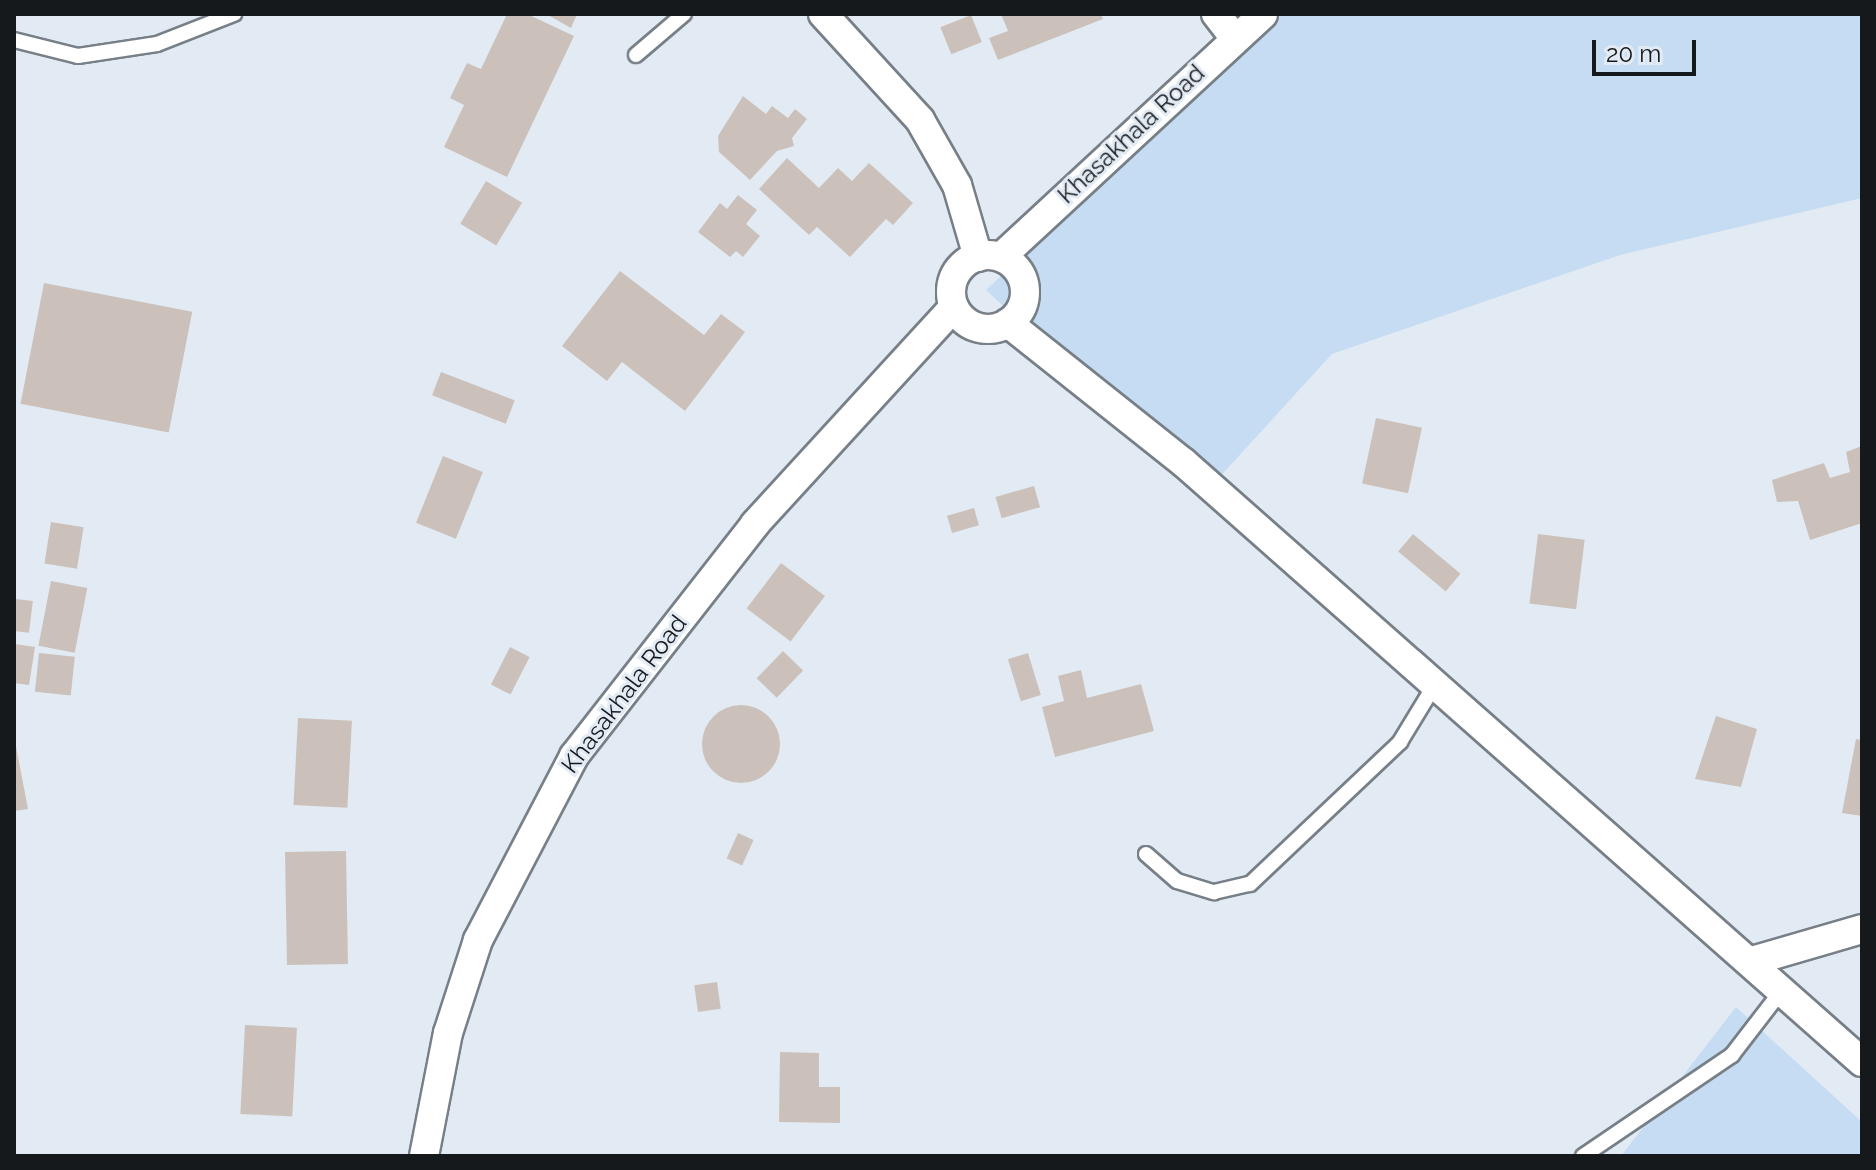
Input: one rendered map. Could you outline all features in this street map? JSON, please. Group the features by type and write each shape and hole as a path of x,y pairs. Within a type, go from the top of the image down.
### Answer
{"street":[{"path":"823,14 920,120 957,185 989,257 1024,282 1023,306 1008,323"},
{"name":"Khasakhala Road","path":"989,257 1225,25 1263,14"},
{"path":"989,257 959,270 954,307 971,325 1008,323 1183,462 1434,686 1752,961 1862,1062"},
{"name":"Khasakhala Road","path":"424,1156 448,1033 478,940 574,756 755,524 954,307"},
{"path":"1752,961 1862,929"}],"lane":[{"path":"14,40 78,56 157,44 234,14"},
{"path":"636,55 684,14"},
{"path":"1146,854 1177,881 1214,892 1250,884 1400,742 1434,686"},
{"path":"1583,1156 1732,1055 1782,990"}],"shaded area":[{"path":"1279,14 1862,14 1862,198 1620,255 1332,354 1204,494 986,290"},
{"path":"1736,1007 1862,1122 1862,1156 1621,1156"}],"building":[{"path":"507,14 527,14 574,36 507,177 444,147 464,105 450,98 467,63 481,69"},
{"path":"546,14 577,14 571,28"},
{"path":"1001,14 1101,14 1103,19 998,60 989,38 1008,31"},
{"path":"971,15 982,42 951,54 940,27"},
{"path":"743,96 766,114 772,106 788,118 795,109 807,119 792,138 794,146 777,151 750,180 719,152 718,136"},
{"path":"787,158 819,188 838,168 852,181 869,163 913,203 893,225 886,219 850,257 817,227 809,235 759,189"},
{"path":"486,181 522,203 496,245 460,224"},
{"path":"738,195 757,210 746,224 760,236 743,257 736,251 730,257 698,232 720,203 727,209"},
{"path":"620,271 704,335 721,314 745,332 685,411 622,362 607,381 562,346"},
{"path":"44,283 192,312 169,433 21,404"},
{"path":"441,372 515,400 506,424 432,395"},
{"path":"1376,418 1422,428 1408,493 1362,484"},
{"path":"1862,446 1862,523 1810,540 1798,501 1777,502 1772,480 1824,463 1830,478 1850,472 1846,452"},
{"path":"443,456 483,472 456,539 416,523"},
{"path":"1034,486 1040,507 1002,518 996,497"},
{"path":"974,508 979,525 952,533 947,516"},
{"path":"51,522 84,527 77,569 44,563"},
{"path":"1413,534 1460,574 1446,591 1398,552"},
{"path":"1538,534 1585,540 1576,609 1529,603"},
{"path":"781,563 825,596 791,642 747,609"},
{"path":"51,581 87,588 75,653 38,646"},
{"path":"16,599 33,601 29,633 14,631"},
{"path":"15,644 35,647 29,685 14,683"},
{"path":"510,647 530,657 511,694 491,684"},
{"path":"783,651 803,670 777,698 757,678"},
{"path":"39,653 75,657 71,696 35,692"},
{"path":"1028,653 1041,695 1021,701 1008,659"},
{"path":"1081,670 1087,698 1141,684 1154,731 1055,757 1042,707 1064,701 1058,676"},
{"path":"741,705 756,708 773,722 780,744 777,759 763,776 741,783 726,780 709,766 702,744 705,729 719,712"},
{"path":"1716,716 1757,729 1741,787 1695,779"},
{"path":"298,718 352,721 347,808 293,805"},
{"path":"14,736 28,809 14,811"},
{"path":"1856,739 1862,740 1862,816 1842,813"},
{"path":"738,833 754,840 742,865 727,859"},
{"path":"346,851 348,964 287,965 285,852"},
{"path":"717,982 721,1009 698,1012 694,985"},
{"path":"245,1025 297,1028 292,1117 240,1114"},
{"path":"780,1052 819,1053 819,1087 840,1087 840,1123 779,1122"}]}
